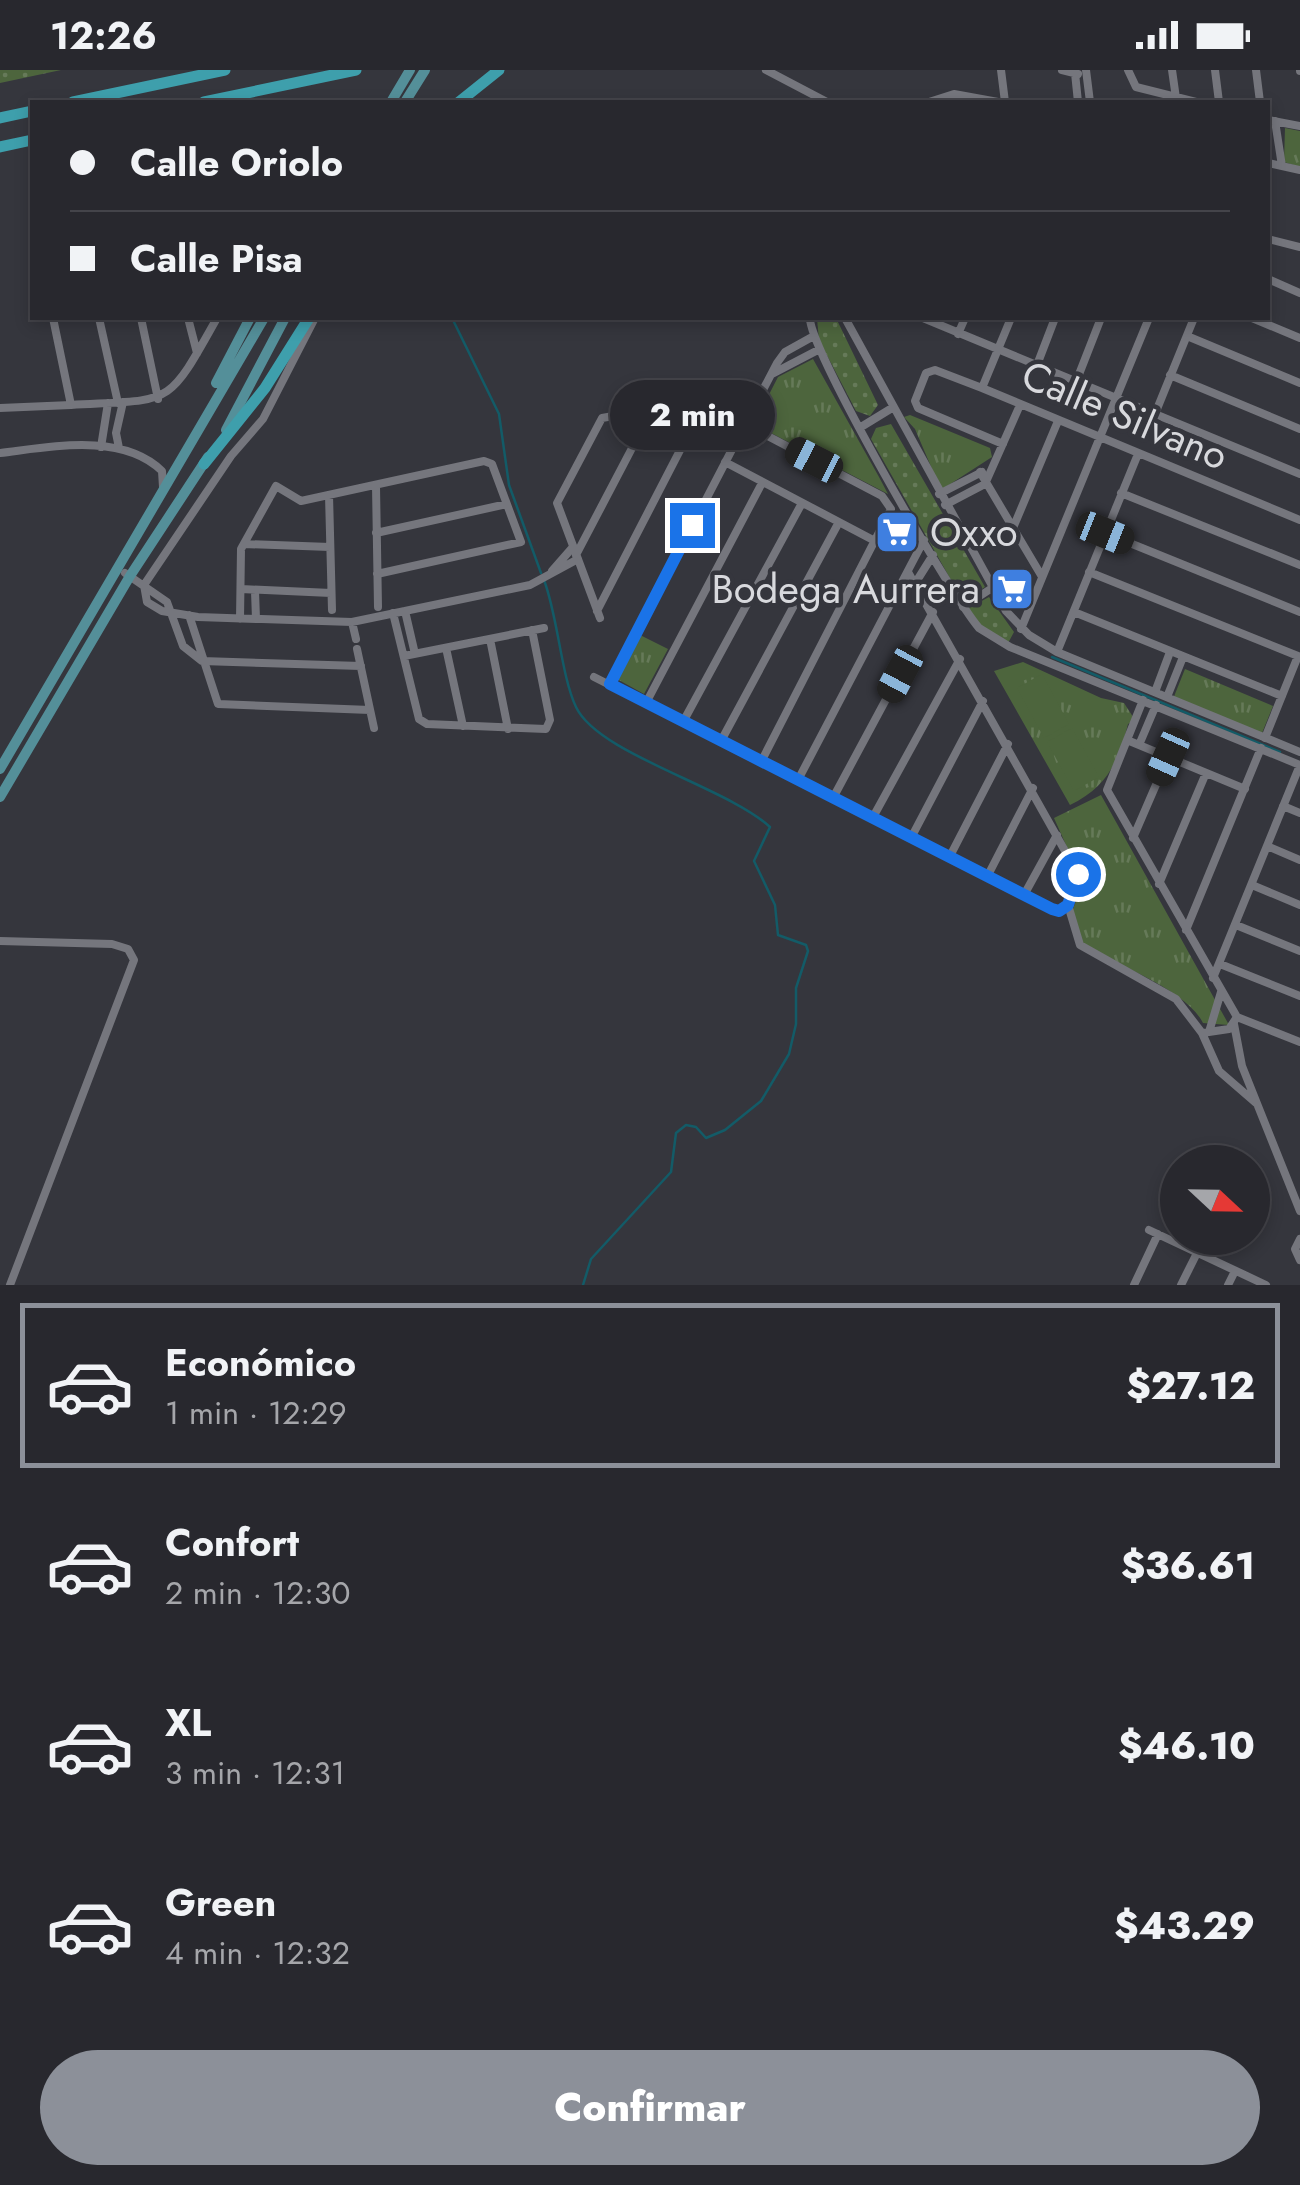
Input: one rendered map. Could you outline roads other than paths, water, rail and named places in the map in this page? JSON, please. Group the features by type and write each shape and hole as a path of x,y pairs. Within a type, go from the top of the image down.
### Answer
{"highway":[{"path":"82,100 225,70"},
{"path":"214,100 356,70"},
{"path":"464,100 502,70"},
{"path":"0,118 30,111"},
{"path":"204,464 265,388 311,320"}],"main road":[{"path":"406,100 425,70"},
{"path":"392,100 408,74"},
{"path":"0,768 118,568 249,320"},
{"path":"190,438 263,320"},
{"path":"0,797 130,576 204,464 284,320"}],"street":[{"path":"766,70 823,100"},
{"path":"1001,70 1002,100"},
{"path":"1062,70 1087,73 1090,100"},
{"path":"1128,70 1136,86 1186,100"},
{"path":"1172,70 1176,98"},
{"path":"1215,70 1219,100"},
{"path":"1256,70 1260,100"},
{"path":"1076,73 1078,100"},
{"path":"935,100 954,94 990,100"},
{"path":"1282,166 1271,120 1300,126"},
{"path":"1270,163 1300,170"},
{"path":"1270,240 1300,247"},
{"path":"1270,279 1300,292"},
{"path":"53,320 72,405"},
{"path":"100,320 121,402 116,432 119,448"},
{"path":"141,320 158,399"},
{"path":"189,320 197,353"},
{"path":"0,408 158,399 181,381 216,320"},
{"path":"311,320 263,419 231,456 144,585 146,602 162,611 352,622 546,578 576,554 652,410"},
{"path":"810,320 818,350 932,555 963,607 994,639 1300,764 1212,978"},
{"path":"846,320 945,506 1020,628 1057,652 1300,752"},
{"path":"927,320 1300,474"},
{"path":"958,334 964,320"},
{"path":"982,388 1011,320"},
{"path":"1037,366 1054,320"},
{"path":"1076,382 1101,320"},
{"path":"1020,628 1149,320"},
{"path":"1155,414 1193,320"},
{"path":"1257,320 1300,338"},
{"path":"1187,336 1300,382"},
{"path":"610,684 772,374 785,352 812,337"},
{"path":"772,374 818,350"},
{"name":"Calle Silvano","path":"1003,444 918,408 915,401 926,372 935,370 982,388 1300,520"},
{"path":"1170,375 1300,430"},
{"path":"710,399 599,614 557,503 602,418 652,410 710,399"},
{"path":"101,447 108,403"},
{"path":"945,506 985,484 1020,404"},
{"path":"860,427 892,408"},
{"path":"1013,528 1058,421"},
{"path":"746,424 882,496 891,509 761,762"},
{"path":"0,454 119,448 148,457 162,471 163,487"},
{"path":"1057,652 1138,454"},
{"path":"240,618 244,544 276,486 301,500 484,461 492,464 521,542 377,574"},
{"path":"726,462 876,541"},
{"path":"939,494 980,472 992,470"},
{"path":"980,472 1041,575"},
{"path":"646,703 762,483"},
{"path":"376,486 378,607"},
{"path":"1121,493 1300,565"},
{"path":"330,495 332,610"},
{"path":"683,722 802,503"},
{"path":"376,533 507,504"},
{"path":"721,741 838,522"},
{"path":"1105,533 1300,612"},
{"path":"798,780 924,540"},
{"path":"244,544 330,546"},
{"path":"916,582 932,555"},
{"path":"118,568 144,585"},
{"path":"908,572 1078,874 1068,905 1080,945 1176,999 1206,1033 1219,1071 1258,1105"},
{"path":"1090,572 1299,654 1265,738"},
{"path":"963,607 992,588"},
{"path":"241,589 331,593"},
{"path":"255,591 256,619"},
{"path":"174,611 184,646 202,661 360,666"},
{"path":"405,611 416,654"},
{"path":"832,798 933,612"},
{"path":"1074,612 1282,696"},
{"path":"393,613 422,722 546,729 550,720 532,630"},
{"path":"189,615 213,700 225,707 370,710"},
{"path":"352,622 374,728"},
{"path":"404,656 544,628"},
{"path":"490,639 508,729"},
{"path":"446,648 462,726"},
{"path":"1154,692 1170,652"},
{"path":"1168,697 1183,658"},
{"path":"872,819 960,659"},
{"path":"594,676 1024,895 1056,910 1068,905"},
{"path":"910,838 983,700"},
{"path":"1144,700 1106,790 1235,1020 1242,1066 1300,1211"},
{"path":"1140,745 1156,705"},
{"path":"1127,740 1246,789"},
{"path":"950,858 1008,744"},
{"path":"1281,756 1285,746"},
{"path":"1186,930 1262,748"},
{"path":"1133,838 1168,757"},
{"path":"1159,884 1206,773"},
{"path":"987,877 1033,788"},
{"path":"1283,806 1300,813"},
{"path":"1024,895 1057,835"},
{"path":"1267,846 1300,860"},
{"path":"1252,885 1300,905"},
{"path":"1236,925 1300,951"},
{"path":"0,941 112,944 128,949 134,960 10,1285"},
{"path":"1220,964 1300,996"},
{"path":"1206,1033 1221,992"},
{"path":"1206,1033 1235,1020 1300,1042"},
{"path":"1134,1285 1153,1232 1160,1235"},
{"path":"1300,1239 1296,1249 1300,1260"},
{"path":"1181,1285 1195,1255"},
{"path":"1202,1255 1266,1285"},
{"path":"1228,1285 1235,1271"}],"waterway":[{"path":"453,320 499,414 509,485 541,573"},
{"path":"544,580 576,707 589,724 610,740 725,798 770,827 754,861 775,905 778,935 806,945 808,951 796,988 796,1024 789,1054 761,1101 725,1130 706,1138 696,1127 686,1125 676,1133 671,1172 591,1259 583,1285"},
{"path":"1052,657 1280,752"}],"place":[{"name":"Oxxo","path":"897,532"},
{"name":"Bodega Aurrera","path":"1012,589"}]}
